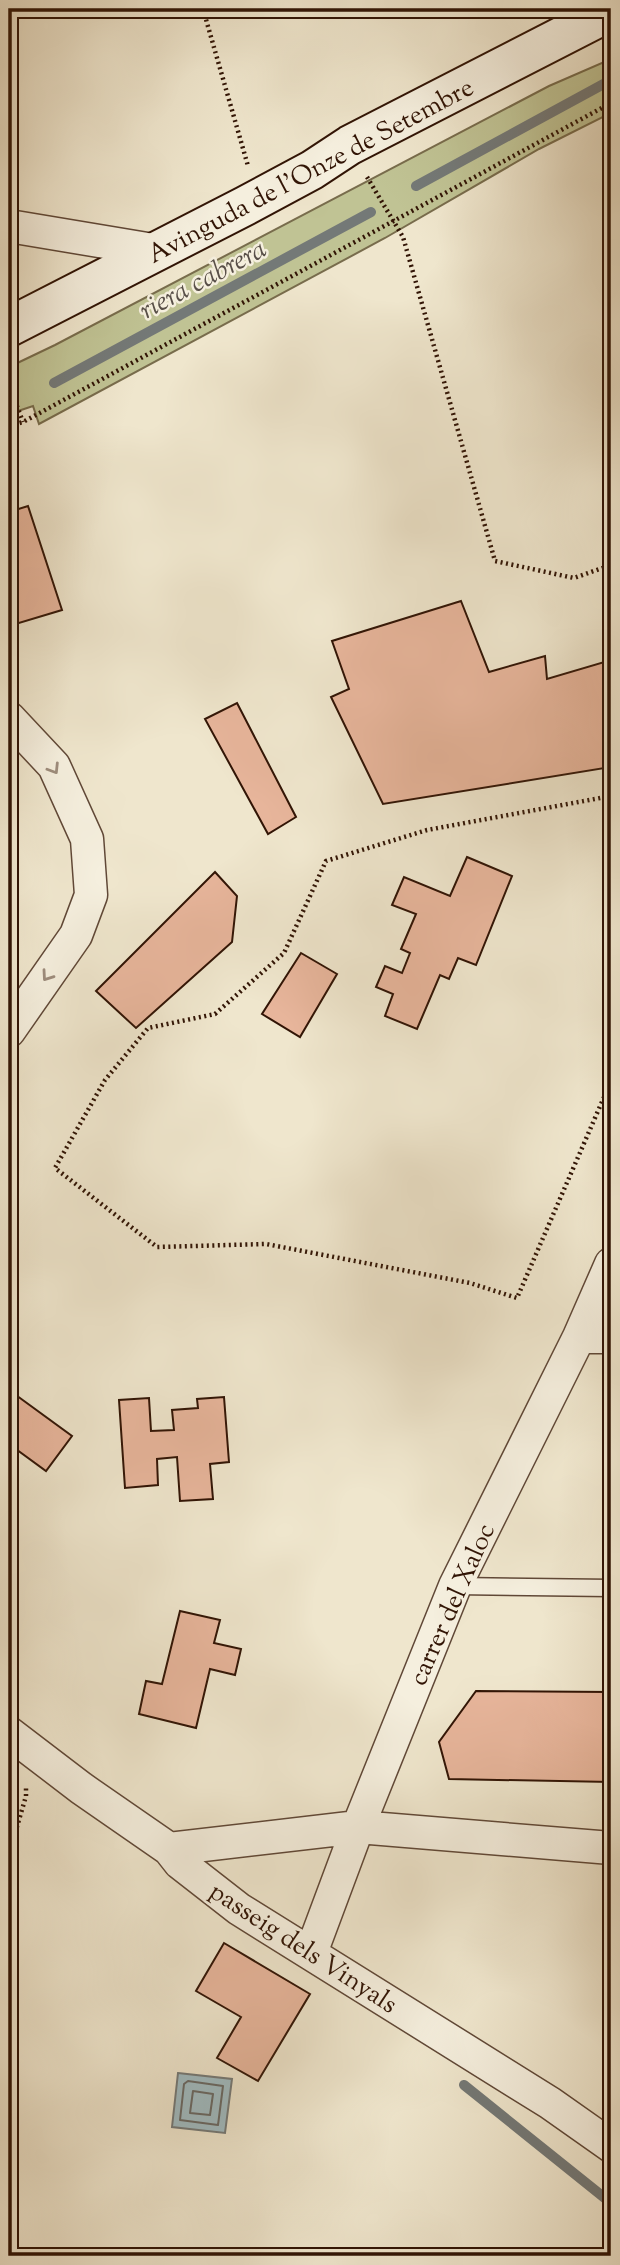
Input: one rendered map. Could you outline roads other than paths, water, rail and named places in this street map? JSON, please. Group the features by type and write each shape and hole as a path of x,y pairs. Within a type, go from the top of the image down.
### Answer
{"street":[{"name":"Avinguda de l'Onze de Setembre","path":"9,327 312,170 350,145 611,11"},
{"path":"9,226 159,251"},
{"path":"9,718 54,766 88,839 91,895 76,935 9,1031"},
{"name":"carrer del Xaloc","path":"311,1953 455,1586 579,1337 611,1264"},
{"path":"579,1337 611,1337"},
{"name":"passeig dels Vinyals","path":"18,1740 169,1849 180,1863 239,1909 550,2104 611,2146"},
{"path":"169,1849 358,1828 611,1848"}],"lane":[{"path":"455,1586 611,1588"}],"water":[{"path":"178,2073 232,2079 225,2133 172,2127"}],"waterway":[{"name":"riera cabrera","path":"416,186 611,80"},
{"name":"riera cabrera","path":"54,383 371,212"},
{"path":"464,2085 611,2203"}]}
